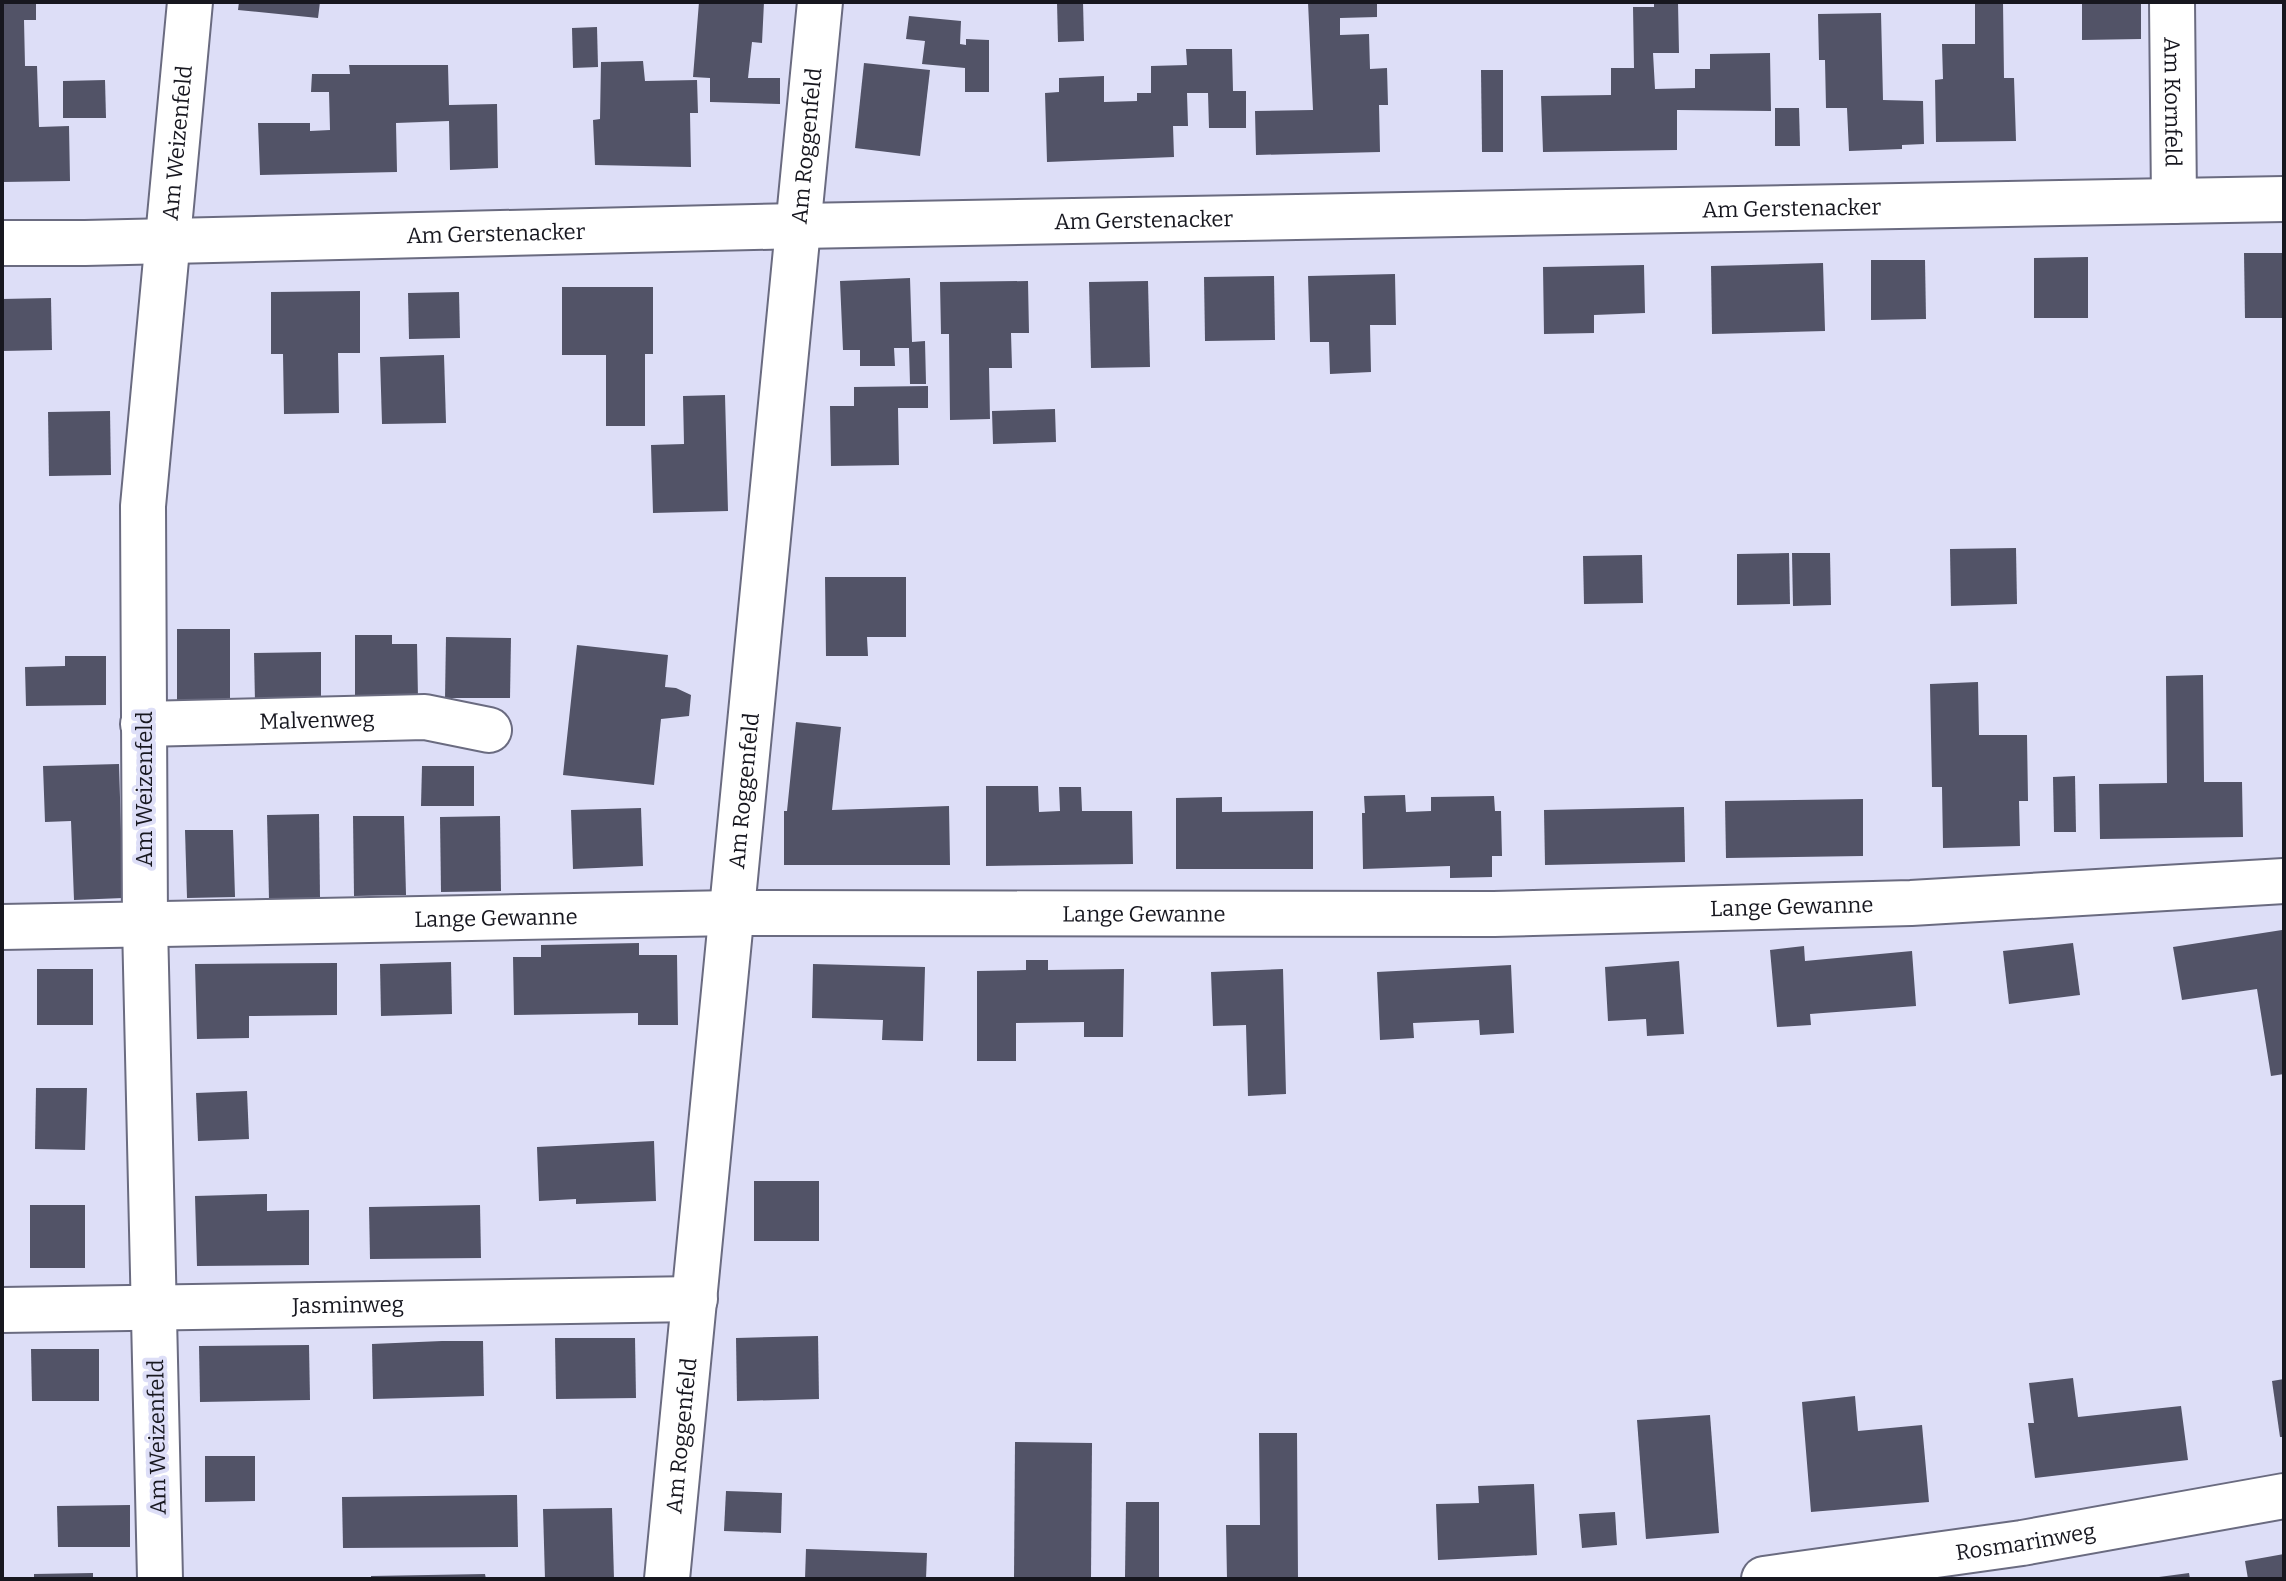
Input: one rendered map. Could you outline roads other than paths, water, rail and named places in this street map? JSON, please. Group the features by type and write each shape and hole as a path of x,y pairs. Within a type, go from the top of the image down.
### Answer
{"street":[{"name":"Am Weizenfeld","path":"160,1579 145,924 143,506 190,2"},
{"name":"Am Roggenfeld","path":"667,1579 820,2"},
{"name":"Am Kornfeld","path":"2172,2 2174,201"},
{"name":"Am Gerstenacker","path":"2,243 2284,199"},
{"name":"Malvenweg","path":"143,724 425,717 489,730"},
{"name":"Lange Gewanne","path":"2,927 733,913 1494,914 1911,903 2284,881"},
{"name":"Jasminweg","path":"2,1310 695,1299"},
{"name":"Rosmarinweg","path":"1764,1579 2022,1543 2284,1496"}]}
